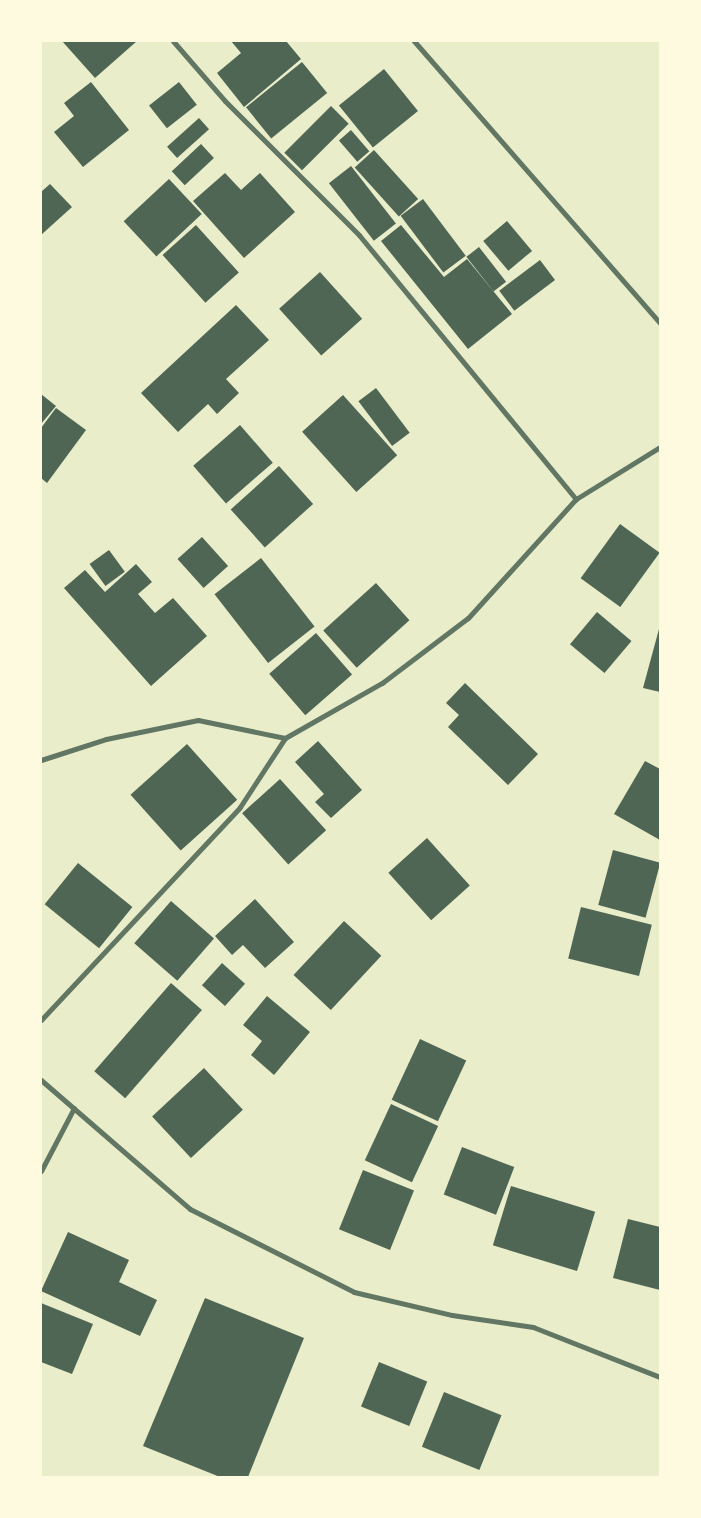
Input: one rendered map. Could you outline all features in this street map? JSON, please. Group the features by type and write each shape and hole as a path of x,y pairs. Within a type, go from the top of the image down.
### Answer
{"street":[{"path":"172,41 225,101 359,235 576,499"},
{"path":"414,41 660,323"},
{"path":"41,1020 240,807 285,738 382,683 468,618 576,499 660,447"},
{"path":"41,760 106,739 198,720 285,738"},
{"path":"41,1080 190,1209 354,1292 452,1316 534,1327 660,1377"},
{"path":"41,1171 74,1108"}],"building":[{"path":"62,41 137,41 95,78"},
{"path":"231,41 286,41 301,59 244,107 217,73 241,53"},
{"path":"302,62 327,93 271,138 246,107"},
{"path":"384,69 418,111 373,147 339,106"},
{"path":"91,82 129,130 83,167 54,132 74,116 64,103"},
{"path":"179,82 197,105 167,128 149,105"},
{"path":"331,106 349,124 302,170 284,153"},
{"path":"199,118 209,129 177,158 167,147"},
{"path":"351,130 369,151 357,162 339,140"},
{"path":"201,144 214,158 185,185 172,171"},
{"path":"374,150 418,199 399,216 355,167"},
{"path":"351,166 396,224 374,241 329,183"},
{"path":"225,173 241,190 260,173 295,212 244,258 193,201"},
{"path":"169,179 202,214 156,256 124,221"},
{"path":"50,184 72,207 41,235 41,192"},
{"path":"423,199 466,256 443,273 401,216"},
{"path":"507,221 532,251 508,271 483,241"},
{"path":"196,225 239,273 205,303 163,255"},
{"path":"401,225 444,277 467,259 512,314 468,349 381,241"},
{"path":"479,247 506,282 493,292 466,257"},
{"path":"540,260 555,280 514,311 499,291"},
{"path":"320,272 362,319 321,356 279,309"},
{"path":"236,305 269,340 226,379 239,393 217,414 208,404 178,432 141,393"},
{"path":"376,388 410,433 392,446 358,401"},
{"path":"41,394 56,406 41,424"},
{"path":"343,395 397,455 356,492 302,432"},
{"path":"56,408 86,430 47,483 41,478 41,428"},
{"path":"240,425 273,463 226,503 193,466"},
{"path":"279,466 313,504 265,547 231,509"},
{"path":"620,524 660,553 620,607 581,578"},
{"path":"202,537 228,566 204,588 177,559"},
{"path":"109,550 125,572 105,586 90,564"},
{"path":"261,558 315,627 268,663 215,594"},
{"path":"136,564 152,582 138,594 155,613 173,598 207,636 151,686 64,588 85,570 105,592"},
{"path":"376,583 409,620 357,668 323,631"},
{"path":"597,612 631,641 604,673 570,644"},
{"path":"660,629 660,692 643,688"},
{"path":"316,633 352,675 305,715 269,674"},
{"path":"465,683 538,754 508,785 448,727 459,715 446,703"},
{"path":"318,741 362,790 331,818 315,802 324,794 295,762"},
{"path":"187,744 237,800 181,851 131,795"},
{"path":"645,761 660,769 660,840 614,814"},
{"path":"280,779 326,830 288,864 242,813"},
{"path":"427,838 470,886 431,920 388,873"},
{"path":"613,850 660,863 646,918 598,905"},
{"path":"78,863 132,907 99,948 45,904"},
{"path":"255,899 294,942 265,968 243,945 232,955 215,936"},
{"path":"171,901 214,938 177,981 134,943"},
{"path":"581,907 652,925 639,976 568,958"},
{"path":"344,921 381,956 331,1010 294,975"},
{"path":"222,963 245,984 225,1006 202,985"},
{"path":"171,983 202,1010 125,1098 94,1071"},
{"path":"267,996 310,1032 274,1075 251,1055 262,1041 243,1025"},
{"path":"420,1039 466,1061 438,1121 392,1100"},
{"path":"204,1068 243,1110 191,1158 152,1116"},
{"path":"391,1104 438,1126 412,1182 365,1160"},
{"path":"462,1147 514,1167 496,1215 444,1195"},
{"path":"363,1170 414,1191 390,1250 339,1229"},
{"path":"511,1186 595,1212 577,1271 493,1245"},
{"path":"628,1219 660,1227 660,1290 613,1278"},
{"path":"68,1232 129,1260 119,1282 157,1300 140,1336 41,1291"},
{"path":"205,1298 304,1338 248,1477 220,1477 143,1446"},
{"path":"41,1303 93,1324 72,1374 41,1362"},
{"path":"379,1362 427,1381 409,1426 361,1407"},
{"path":"444,1392 501,1415 479,1470 422,1447"}]}
